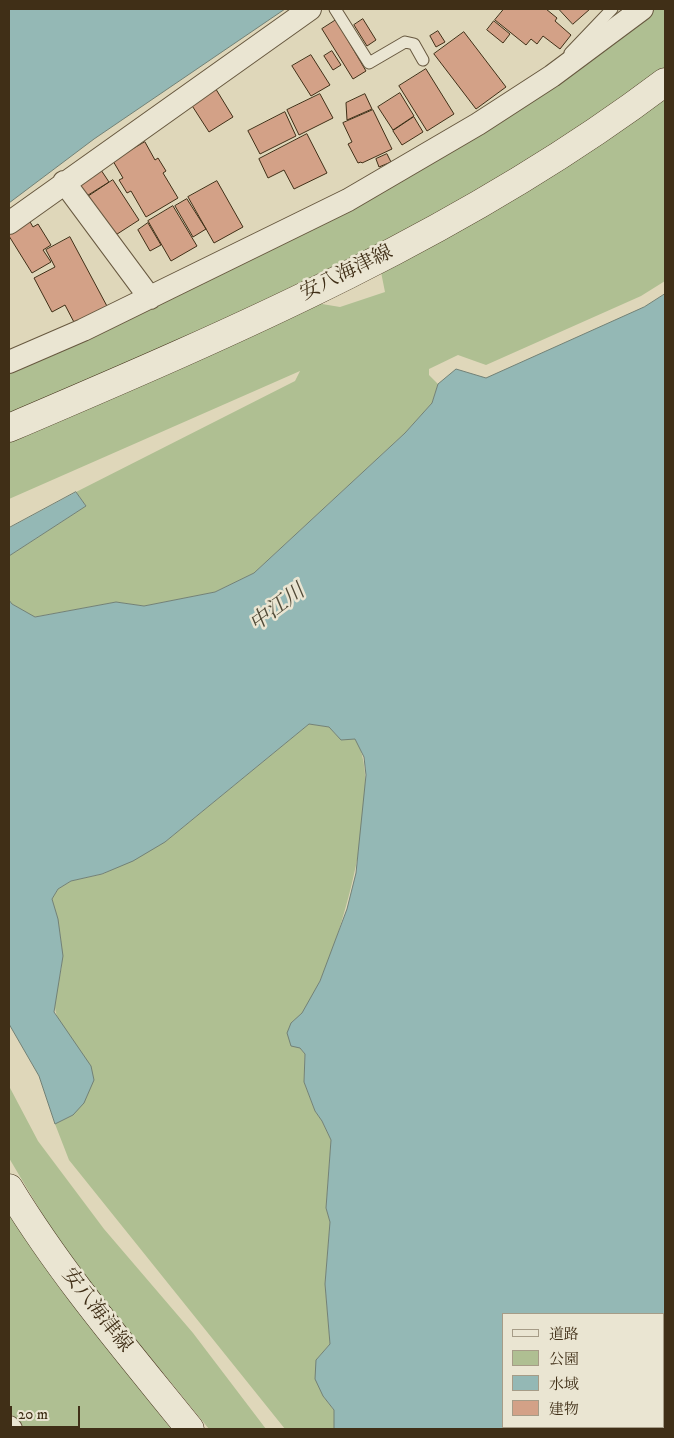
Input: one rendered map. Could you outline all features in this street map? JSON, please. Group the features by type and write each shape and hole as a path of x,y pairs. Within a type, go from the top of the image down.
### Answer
{"main road":[{"name":"安八海津線","path":"9,428 221,335 443,227 556,157 665,82"},
{"name":"安八海津線","path":"9,1188 34,1230 69,1279 190,1429"}],"street":[{"path":"9,223 64,182 310,9"},
{"path":"9,362 84,330 348,200 478,124 552,76 642,9"},
{"path":"64,182 150,298"}],"lane":[{"path":"335,9 369,63 405,42 414,44 423,60"},
{"path":"552,76 579,42 612,9"}],"green space":[{"path":"652,9 665,9 665,69 544,151 433,218 213,325 9,415 9,368 353,205"},
{"path":"665,97 665,281 641,296 486,365 458,355 429,369 429,375 438,384 432,403 405,433 254,573 215,592 144,606 116,602 34,617 12,604 9,600 9,556 86,506 76,492 295,381 300,371 9,499 9,441 316,303 340,307 385,292 381,272 454,234 566,165"},
{"path":"309,724 329,727 341,740 355,739 364,762 365,795 362,834 354,877 329,958 315,991 302,1013 291,1023 300,1048 305,1054 304,1082 315,1111 331,1140 326,1208 330,1222 325,1284 330,1344 316,1360 323,1396 334,1410 334,1429 285,1429 69,1160 55,1124 73,1115 61,1025 55,1007 55,998 62,966 59,928 52,899 58,889 71,881 103,874 165,842"},
{"path":"9,1086 38,1141 104,1229 193,1333 266,1429 209,1429 66,1254 9,1158"},
{"path":"9,1214 59,1284 171,1429 25,1429 9,1411"}],"water":[{"path":"9,9 285,9 94,139 9,203"},
{"name":"中江川","path":"665,294 665,1429 334,1429 334,1410 323,1396 315,1379 316,1360 330,1344 325,1284 330,1222 326,1208 331,1140 315,1111 304,1082 305,1054 300,1048 291,1046 287,1033 291,1023 302,1013 320,981 347,909 356,873 366,775 364,757 355,739 341,740 329,727 309,724 165,842 133,861 102,874 71,881 58,889 52,899 58,919 63,956 54,1012 91,1066 94,1080 84,1103 73,1115 55,1124 39,1076 9,1024 9,600 12,604 35,617 116,602 144,606 215,592 254,573 405,433 432,403 438,384 456,369 486,378 644,307"},
{"path":"76,492 86,506 9,556 9,528"}],"building":[{"path":"504,9 546,9 557,18 555,21 571,35 560,49 543,36 537,44 531,39 526,45 495,20"},
{"path":"559,9 590,9 573,24"},
{"path":"363,19 376,40 367,46 354,25"},
{"path":"336,20 366,71 353,79 322,29"},
{"path":"494,21 510,34 503,43 487,30"},
{"path":"438,31 445,42 436,47 430,36"},
{"path":"464,32 506,87 476,109 434,54"},
{"path":"332,51 341,65 333,70 324,56"},
{"path":"311,55 330,85 311,96 292,66"},
{"path":"426,69 454,114 427,131 399,86"},
{"path":"214,86 233,117 209,132 189,101"},
{"path":"400,93 414,116 393,130 378,107"},
{"path":"320,94 333,118 299,135 287,110"},
{"path":"365,94 372,109 347,120 346,103"},
{"path":"373,110 392,149 362,163 358,163 348,144 352,142 343,123"},
{"path":"285,112 296,136 260,154 248,131"},
{"path":"414,117 423,132 402,145 393,131"},
{"path":"307,134 327,173 294,189 284,170 268,178 259,159"},
{"path":"145,142 155,160 158,158 166,171 163,173 178,198 146,217 131,191 127,193 119,180 123,178 113,161"},
{"path":"387,154 391,162 379,167 376,159"},
{"path":"99,167 109,182 85,197 75,183"},
{"path":"113,180 139,220 111,238 86,198"},
{"path":"217,181 243,227 214,243 188,197"},
{"path":"187,199 206,229 193,237 175,206"},
{"path":"173,206 197,246 171,261 148,221"},
{"path":"29,220 33,227 38,224 51,245 43,250 51,262 32,273 9,236 9,232"},
{"path":"148,223 161,245 150,251 138,230"},
{"path":"70,237 108,308 76,326 65,305 52,312 34,278 55,267 46,250"}]}
